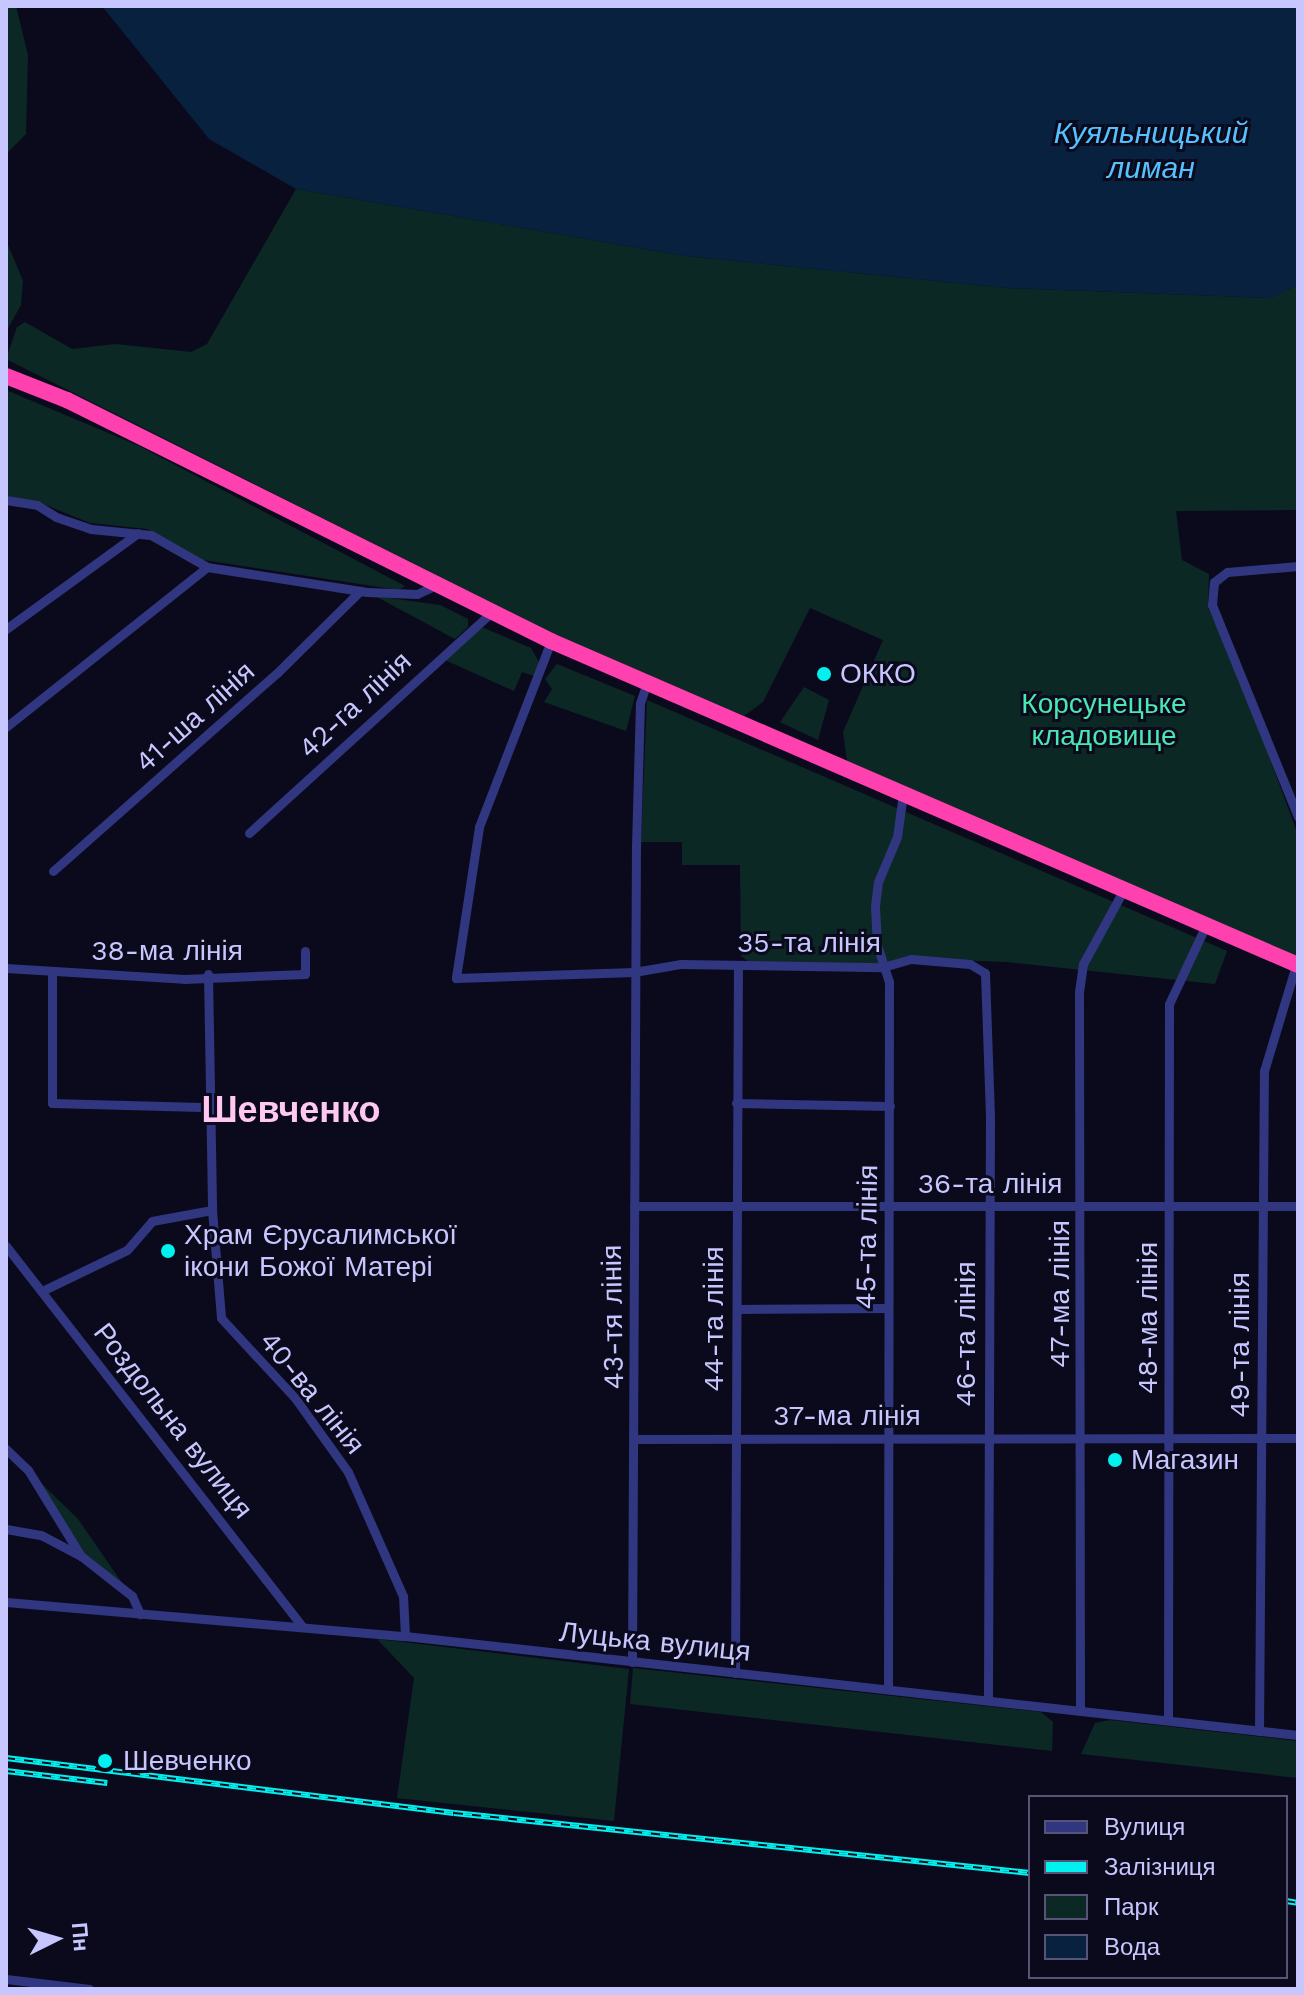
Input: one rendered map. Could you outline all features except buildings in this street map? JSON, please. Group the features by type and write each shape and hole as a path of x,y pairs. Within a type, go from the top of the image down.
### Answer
{"highway":[{"path":"6,376 67,400 551,641 1297,965"}],"street":[{"path":"6,500 37,505 91,529 151,535 207,567 360,591 417,594 436,585"},
{"path":"6,629 138,533"},
{"path":"1298,566 1227,572 1214,582 1212,605 1298,817"},
{"path":"6,727 207,567"},
{"name":"41-ша лінія","path":"53,871 277,673 360,591"},
{"name":"42-га лінія","path":"249,833 492,612"},
{"path":"551,641 479,827 456,978 634,972"},
{"name":"43-тя лінія","path":"632,1662 636,1439 634,972 638,736 647,683"},
{"name":"45-та лінія","path":"888,1688 889,982 883,967 875,906 878,882 897,837 903,794"},
{"name":"47-ма лінія","path":"1080,1711 1082,1207 1079,992 1083,964 1124,889"},
{"name":"48-ма лінія","path":"1168,1720 1169,1004 1206,925"},
{"name":"38-ма лінія","path":"6,968 184,979 208,974 305,974 305,951"},
{"name":"35-та лінія","path":"634,972 681,964 883,967 922,959 981,970"},
{"name":"49-та лінія","path":"1259,1731 1262,1206 1266,1061 1297,965"},
{"name":"44-та лінія","path":"735,1673 738,966"},
{"name":"46-та лінія","path":"981,970 987,979 988,1700"},
{"path":"52,971 52,1103 210,1107"},
{"path":"42,1291 127,1250 152,1221 212,1210 208,974"},
{"path":"736,1103 890,1106"},
{"name":"36-та лінія","path":"634,1206 1298,1206"},
{"name":"40-ва лінія","path":"212,1210 221,1318 295,1398 348,1472 403,1596 405,1636"},
{"name":"Роздольна вулиця","path":"6,1246 302,1626"},
{"path":"737,1309 888,1308"},
{"name":"37-ма лінія","path":"636,1439 1169,1441 1298,1438"},
{"path":"6,1449 28,1470 81,1556"},
{"path":"6,1529 41,1535 81,1556 132,1596 140,1614"},
{"name":"Луцька вулиця","path":"6,1602 405,1636 1298,1735"},
{"path":"6,1979 89,1989"}],"green space":[{"path":"6,6 16,6 28,55 26,134 6,154"},
{"name":"Корсунецьке кладовище","path":"296,189 685,256 1007,288 1270,298 1298,285 1298,510 1176,511 1182,560 1209,574 1208,608 1234,661 1298,835 1298,957 847,761 843,732 883,640 810,608 763,702 744,716 550,632 6,359 17,327 25,322 72,349 115,344 191,352 207,344"},
{"path":"6,240 23,281 21,305 6,332"},
{"path":"6,390 139,446 405,586 399,590 203,560 147,529 90,523 38,502 6,496"},
{"path":"375,596 440,605 468,619 468,627 455,639"},
{"path":"484,628 531,648 539,662 534,676 522,672 514,691 445,660 473,631"},
{"path":"557,664 635,696 626,731 544,702 552,689 545,679"},
{"path":"804,687 829,700 818,740 780,722"},
{"path":"647,700 1227,951 1215,984 1007,962 922,959 895,965 753,965 741,956 740,865 682,865 682,842 641,842"},
{"path":"36,1478 78,1519 127,1590 84,1555"},
{"path":"377,1639 629,1669 614,1821 397,1798 414,1678"},
{"path":"633,1668 1041,1712 1053,1722 1052,1751 630,1704"},
{"path":"1110,1720 1298,1741 1298,1778 1081,1754 1095,1723"}],"water":[{"name":"Куяльницький лиман","path":"102,6 1298,6 1298,285 1270,298 1007,288 685,256 296,189 209,139"}],"railway":[{"path":"6,1758 454,1813 1028,1873"},
{"path":"6,1771 107,1783"},
{"path":"1288,1901 1298,1903"}],"place":[{"name":"ОККО","path":"824,674"},
{"name":"Храм Єрусалимської ікони Божої Матері","path":"168,1251"},
{"name":"Магазин","path":"1115,1460"},
{"name":"Шевченко","path":"105,1761"}],"district":[{"name":"Шевченко","path":"291,1111"}]}
